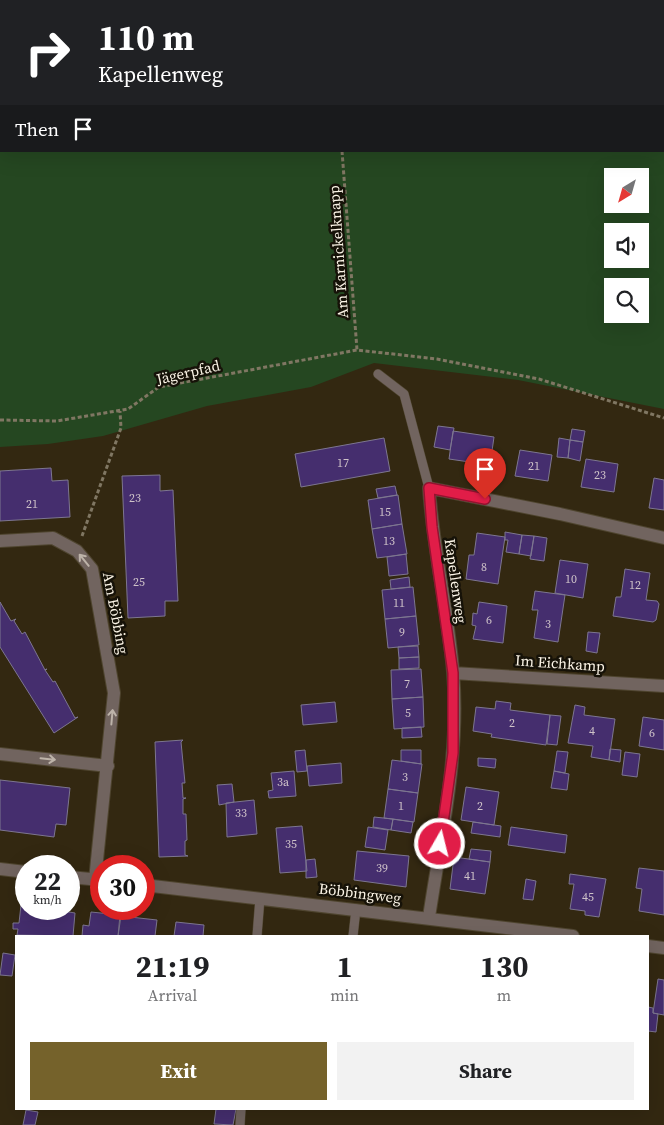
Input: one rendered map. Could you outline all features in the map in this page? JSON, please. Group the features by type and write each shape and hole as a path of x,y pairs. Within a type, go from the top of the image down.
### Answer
{"street":[{"path":"429,488 560,514 664,538"},
{"name":"Kapellenweg","path":"429,488 432,527 453,673 453,753 429,917"},
{"name":"Am Böbbing","path":"0,542 54,538 77,551 92,569 114,693 100,855"},
{"name":"Im Eichkamp","path":"453,673 664,686"},
{"path":"0,754 108,766"},
{"path":"0,869 15,871"},
{"name":"Böbbingweg","path":"155,886 429,917 565,935"},
{"path":"649,946 664,948"}],"lane":[{"path":"378,374 404,394 429,488"},
{"path":"257,935 260,898"},
{"path":"353,935 356,909"},
{"path":"240,1125 241,1110"}],"path":[{"name":"Am Karnickelknapp","path":"342,152 357,350"},
{"name":"Jägerpfad","path":"0,420 57,421 128,410 159,387 357,350 437,359 538,379 664,418"},
{"path":"77,551 121,428 120,411"}],"green space":[{"path":"0,152 664,152 664,409 518,380 374,363 311,387 207,406 103,436 48,444 0,447"}],"building":[{"path":"438,426 454,428 450,450 434,447"},
{"path":"572,429 585,431 583,442 570,440"},
{"path":"453,431 494,437 490,465 449,459"},
{"path":"384,438 390,471 301,487 295,454"},
{"path":"559,438 570,440 568,458 557,457"},
{"path":"570,440 583,442 580,461 568,458"},
{"path":"520,450 552,455 548,481 515,476"},
{"path":"586,459 618,464 614,492 581,487"},
{"path":"51,468 52,481 68,480 70,517 0,521 0,471"},
{"path":"160,475 160,491 173,490 178,601 165,601 165,616 128,618 122,476"},
{"path":"654,478 664,480 664,510 649,508"},
{"path":"395,486 397,495 378,498 376,489"},
{"path":"398,495 402,524 372,529 368,500"},
{"path":"402,524 407,554 377,558 372,529"},
{"path":"505,532 522,535 519,554 506,552 508,540 505,540"},
{"path":"477,533 505,537 498,584 466,579 469,555 474,555"},
{"path":"522,535 534,536 531,556 519,554"},
{"path":"534,536 547,538 544,561 530,559"},
{"path":"406,554 408,574 389,576 387,557"},
{"path":"560,560 588,564 583,598 555,593"},
{"path":"625,569 650,573 646,600 657,601 659,604 656,620 653,622 613,616 616,597 621,597"},
{"path":"409,577 410,587 391,589 390,580"},
{"path":"413,587 416,616 385,619 382,590"},
{"path":"535,591 565,595 558,642 534,638 538,610 532,610"},
{"path":"0,602 11,621 16,619 14,621 22,634 25,632 45,670 53,682 55,681 75,718 78,717 54,733 0,647"},
{"path":"479,602 507,606 503,643 473,639 476,626 472,625 473,613 477,614"},
{"path":"416,616 419,645 388,648 385,619"},
{"path":"588,632 600,633 597,653 586,651"},
{"path":"418,646 419,657 399,658 398,647"},
{"path":"419,657 419,668 399,669 399,658"},
{"path":"421,669 423,697 392,699 391,670"},
{"path":"423,697 424,727 394,729 392,699"},
{"path":"496,701 511,703 510,710 550,715 546,745 491,737 492,734 473,731 476,707 495,709"},
{"path":"335,702 337,722 303,725 301,705"},
{"path":"575,705 585,707 584,715 615,719 609,760 591,757 593,746 568,743"},
{"path":"550,715 561,716 557,745 547,744"},
{"path":"643,717 664,720 664,750 639,746"},
{"path":"421,727 422,737 402,738 402,728"},
{"path":"183,740 181,742 185,783 182,783 183,798 186,798 183,799 183,814 186,814 187,840 185,841 185,855 188,856 159,857 155,742"},
{"path":"610,749 621,750 620,762 609,760"},
{"path":"305,750 307,771 297,772 295,751"},
{"path":"401,750 421,750 421,764 401,761"},
{"path":"557,751 568,752 565,773 554,771"},
{"path":"625,752 640,754 637,777 622,775"},
{"path":"478,758 496,759 495,768 478,766"},
{"path":"392,760 422,764 418,793 388,789"},
{"path":"341,763 342,783 309,786 307,766"},
{"path":"294,771 296,796 269,798 268,791 273,790 271,773"},
{"path":"554,771 569,774 567,790 551,788"},
{"path":"0,780 70,788 66,825 56,824 54,837 0,830"},
{"path":"232,784 234,802 219,805 217,785"},
{"path":"466,787 499,792 494,825 461,820"},
{"path":"388,789 418,793 414,822 384,818"},
{"path":"254,800 257,834 227,837 226,803"},
{"path":"374,817 393,819 391,830 373,827"},
{"path":"393,819 413,822 411,833 391,830"},
{"path":"473,822 501,826 500,837 471,833"},
{"path":"302,826 307,871 280,873 276,828"},
{"path":"368,827 388,830 385,850 365,847"},
{"path":"511,827 567,835 565,853 508,845"},
{"path":"471,849 491,851 490,862 469,859"},
{"path":"357,851 409,856 406,887 354,880"},
{"path":"454,857 490,862 485,894 450,889"},
{"path":"315,859 317,877 306,878 306,860"},
{"path":"639,868 664,871 664,915 639,911 642,889 636,888"},
{"path":"570,874 606,879 599,917 585,915 585,911 570,909 574,884 569,884"},
{"path":"526,879 536,881 533,900 523,899"},
{"path":"90,919 120,920 118,935 82,935 83,925 89,926"},
{"path":"19,920 74,920 73,935 17,935 18,929 13,929 13,923 19,923"},
{"path":"120,920 157,920 155,935 118,935"},
{"path":"176,922 204,925 203,935 174,935"},
{"path":"3,953 15,955 12,976 0,975"},
{"path":"658,979 664,980 664,1015 653,1013"},
{"path":"649,1007 653,1008 653,1013 658,1014 656,1032 649,1031"},
{"path":"26,1110 38,1112 35,1125 23,1125"},
{"path":"216,1110 236,1110 233,1125 214,1124"}],"route":[{"path":"440,844 453,753 453,673 432,527 429,488 485,499"}]}
